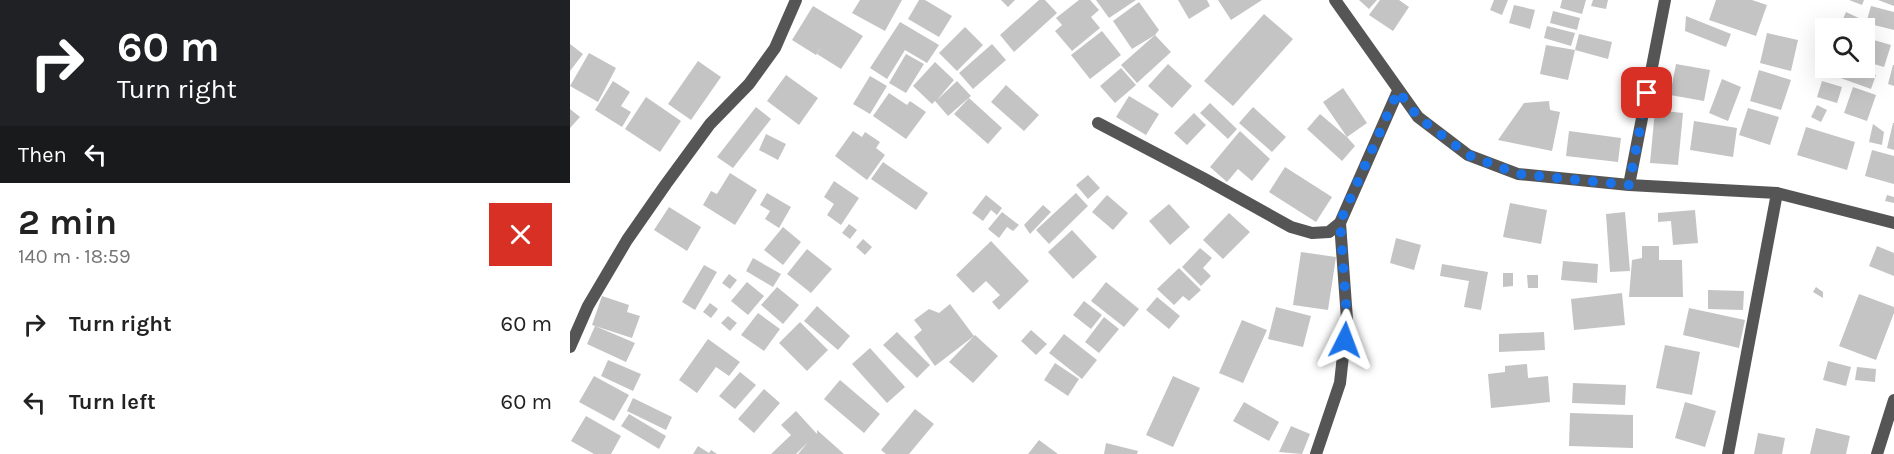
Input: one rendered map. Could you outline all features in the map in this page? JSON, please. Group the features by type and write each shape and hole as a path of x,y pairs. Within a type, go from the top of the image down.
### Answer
{"street":[{"path":"570,347 588,306 627,240 710,124 748,84 775,48 796,0"},
{"path":"1335,0 1418,117 1468,155 1518,174 1629,185 1778,193 1894,223"},
{"path":"1629,185 1665,0"},
{"path":"1098,123 1291,227 1312,233 1329,232 1340,222 1398,91"},
{"path":"1728,454 1778,193"},
{"path":"1316,454 1340,383 1347,319 1340,222"},
{"path":"1877,454 1894,400"}],"building":[{"path":"860,0 902,0 885,31 852,13"},
{"path":"919,0 925,0 952,16 939,37 908,19"},
{"path":"1001,0 1015,0 1008,7"},
{"path":"1039,0 1045,0 1057,13 1014,52 1000,35"},
{"path":"1079,0 1090,0 1099,10 1091,17 1100,28 1072,51 1055,31 1062,25 1056,18"},
{"path":"1096,0 1136,0 1109,18"},
{"path":"1178,0 1207,0 1210,6 1189,19"},
{"path":"1218,0 1262,0 1231,20"},
{"path":"1359,0 1377,0 1369,9"},
{"path":"1380,0 1399,0 1409,7 1393,31 1369,15"},
{"path":"1494,0 1508,0 1502,15 1490,10"},
{"path":"1562,0 1586,0 1582,14 1560,8"},
{"path":"1593,0 1608,0 1606,9 1591,6"},
{"path":"1716,0 1752,0 1767,5 1756,36 1709,20"},
{"path":"1849,0 1864,0 1862,5"},
{"path":"1878,0 1894,0 1894,6"},
{"path":"1139,2 1159,30 1132,49 1113,21"},
{"path":"1514,5 1535,10 1530,29 1509,23"},
{"path":"813,6 863,36 841,69 817,54 823,44 816,55 792,40"},
{"path":"1871,6 1894,12 1894,30 1875,25 1875,18 1867,18"},
{"path":"1553,11 1580,18 1577,30 1550,23"},
{"path":"1846,12 1859,18 1843,18"},
{"path":"1264,14 1293,39 1233,106 1204,81"},
{"path":"1686,16 1731,34 1726,47 1685,31"},
{"path":"900,22 939,45 927,63 905,50 887,79 870,68"},
{"path":"1547,26 1575,33 1571,46 1544,38"},
{"path":"965,27 983,45 957,71 939,53"},
{"path":"1102,31 1121,55 1090,79 1071,55"},
{"path":"1767,33 1798,40 1791,71 1760,63"},
{"path":"1579,34 1612,42 1608,59 1575,50"},
{"path":"1155,35 1171,52 1137,83 1121,65"},
{"path":"1875,40 1891,45 1884,67 1875,64"},
{"path":"570,44 583,54 570,71"},
{"path":"992,44 1006,60 973,89 959,73"},
{"path":"1546,45 1575,50 1568,80 1540,74"},
{"path":"589,53 616,68 598,102 570,86"},
{"path":"906,54 924,64 906,93 889,83"},
{"path":"698,61 721,77 691,120 668,104"},
{"path":"935,62 954,80 937,100 957,81 971,96 948,116 935,101 932,104 913,86"},
{"path":"1168,64 1192,86 1172,108 1148,86"},
{"path":"1676,64 1710,70 1704,101 1670,95"},
{"path":"1894,65 1894,86 1888,84"},
{"path":"1121,68 1136,85 1115,103 1100,86"},
{"path":"1759,70 1791,80 1781,110 1750,101"},
{"path":"786,75 818,98 799,125 767,101"},
{"path":"870,76 887,86 870,114 853,104"},
{"path":"1841,78 1875,78 1871,89"},
{"path":"1722,79 1741,87 1728,121 1709,113"},
{"path":"613,81 630,92 621,106 631,112 622,127 595,110"},
{"path":"1822,81 1842,87 1837,103 1817,97"},
{"path":"1006,85 1039,115 1024,131 991,102"},
{"path":"1853,87 1876,95 1867,121 1844,113"},
{"path":"1343,88 1367,123 1347,137 1323,102"},
{"path":"889,93 907,105 910,101 926,112 906,139 873,116"},
{"path":"1129,96 1159,114 1146,135 1116,117"},
{"path":"646,97 681,121 660,152 625,129"},
{"path":"969,98 1002,128 988,144 954,114"},
{"path":"1549,101 1550,110 1560,112 1552,151 1498,140 1524,103"},
{"path":"1210,103 1237,129 1228,139 1200,113"},
{"path":"1817,105 1827,110 1821,122 1811,117"},
{"path":"756,107 771,119 733,168 717,157"},
{"path":"1253,107 1286,137 1272,152 1239,123"},
{"path":"1748,108 1779,117 1770,145 1739,135"},
{"path":"570,109 580,117 570,128"},
{"path":"1655,110 1683,113 1678,165 1650,163"},
{"path":"1194,113 1206,125 1187,145 1174,133"},
{"path":"1320,114 1355,146 1342,161 1307,129"},
{"path":"1694,121 1737,128 1733,157 1690,150"},
{"path":"1894,123 1894,150 1887,148"},
{"path":"1873,124 1884,132 1882,145 1869,142"},
{"path":"1806,127 1855,142 1847,170 1797,155"},
{"path":"853,131 862,137 865,132 880,142 876,148 885,155 867,180 835,156"},
{"path":"1240,131 1270,159 1252,181 1238,169 1227,182 1210,167"},
{"path":"1569,131 1621,138 1618,162 1566,156"},
{"path":"766,134 786,144 778,160 759,150"},
{"path":"1872,150 1894,156 1894,184 1865,176"},
{"path":"883,162 928,193 916,210 871,179"},
{"path":"1285,167 1332,197 1316,222 1269,192"},
{"path":"730,173 757,190 735,225 703,205 711,191 717,194"},
{"path":"1088,175 1100,188 1088,199 1076,185"},
{"path":"834,181 859,198 841,225 827,215 834,204 824,197"},
{"path":"767,193 791,207 779,228 765,219 770,211 760,205"},
{"path":"1076,193 1088,206 1049,244 1036,230"},
{"path":"986,195 1002,208 997,215 991,210 983,221 972,213"},
{"path":"1107,195 1128,213 1113,230 1092,212"},
{"path":"1887,195 1894,197 1894,203 1885,201"},
{"path":"1510,203 1547,210 1541,244 1503,237"},
{"path":"1169,204 1190,227 1170,245 1149,221"},
{"path":"1043,205 1051,212 1030,234 1024,225"},
{"path":"669,207 701,227 687,251 654,230"},
{"path":"1695,210 1698,243 1673,245 1671,221 1658,222 1658,213"},
{"path":"1002,212 1019,225 1013,231 1007,227 999,238 988,229"},
{"path":"1625,212 1630,271 1610,272 1606,214"},
{"path":"1229,213 1250,232 1223,259 1203,240"},
{"path":"849,224 857,230 850,239 842,233"},
{"path":"783,227 801,242 783,265 764,250"},
{"path":"1072,230 1097,257 1073,279 1048,252"},
{"path":"1396,238 1421,245 1414,270 1390,263"},
{"path":"863,239 872,247 865,255 856,247"},
{"path":"991,241 1029,281 999,310 992,302 1000,295 986,281 973,293 956,275"},
{"path":"1642,246 1659,246 1659,260 1682,260 1683,297 1629,297 1632,260 1642,258"},
{"path":"1877,246 1894,253 1894,276 1869,266"},
{"path":"1200,248 1212,258 1203,268 1211,276 1201,286 1182,267"},
{"path":"807,249 832,269 811,293 787,274"},
{"path":"1301,252 1336,257 1328,310 1293,305"},
{"path":"753,258 781,274 773,287 746,271"},
{"path":"1563,261 1598,264 1597,283 1561,280"},
{"path":"1442,264 1488,272 1481,310 1464,307 1469,281 1440,276"},
{"path":"704,265 717,272 695,310 682,302"},
{"path":"1179,268 1201,290 1189,301 1183,296 1174,305 1157,289"},
{"path":"1503,273 1513,273 1513,286 1503,287"},
{"path":"729,274 737,280 730,289 722,283"},
{"path":"1527,275 1538,275 1538,288 1528,288"},
{"path":"747,282 764,296 748,315 731,301"},
{"path":"1106,282 1139,309 1124,327 1091,301"},
{"path":"777,287 799,305 783,324 761,305"},
{"path":"1816,287 1823,292 1823,298 1813,292"},
{"path":"1708,290 1744,291 1743,310 1708,309"},
{"path":"1622,293 1625,325 1574,330 1571,299"},
{"path":"1859,294 1894,307 1894,313 1876,360 1839,346"},
{"path":"602,296 629,305 627,312 640,316 632,338 592,325"},
{"path":"1157,297 1180,316 1169,329 1146,310"},
{"path":"1084,301 1102,315 1091,329 1073,315"},
{"path":"710,303 718,309 711,318 703,312"},
{"path":"950,304 974,336 935,366 914,337 922,330 914,320 929,309 939,313"},
{"path":"817,306 850,336 838,350 804,321"},
{"path":"1276,307 1311,316 1303,347 1268,339"},
{"path":"1689,308 1745,320 1739,348 1683,335"},
{"path":"758,313 780,329 764,351 741,335"},
{"path":"728,316 737,323 730,331 721,323"},
{"path":"1104,317 1119,329 1099,353 1085,342"},
{"path":"1242,320 1267,330 1243,383 1219,373"},
{"path":"800,322 828,350 807,371 779,343"},
{"path":"595,326 635,343 626,362 587,344"},
{"path":"1031,330 1047,344 1036,355 1021,341"},
{"path":"897,332 930,365 917,378 883,345"},
{"path":"1544,332 1545,350 1499,352 1499,334"},
{"path":"1064,334 1097,360 1082,379 1049,353"},
{"path":"975,335 998,356 973,383 949,362"},
{"path":"708,339 740,362 729,376 716,367 697,393 679,380"},
{"path":"1665,345 1700,352 1692,395 1656,388"},
{"path":"870,348 905,387 887,403 852,364"},
{"path":"608,360 641,374 633,391 601,376"},
{"path":"1828,361 1851,367 1846,386 1823,380"},
{"path":"1055,363 1079,379 1068,396 1044,380"},
{"path":"1527,364 1528,378 1548,376 1550,402 1491,408 1488,374 1505,372 1505,366"},
{"path":"1857,367 1876,369 1875,382 1855,380"},
{"path":"740,372 756,385 735,409 719,396"},
{"path":"594,376 629,395 614,421 579,402"},
{"path":"1173,376 1200,388 1173,447 1146,435"},
{"path":"840,380 880,414 864,433 824,399"},
{"path":"1573,383 1626,385 1625,405 1572,403"},
{"path":"764,389 780,403 754,433 738,419"},
{"path":"633,398 672,417 666,430 627,411"},
{"path":"1244,402 1279,422 1269,441 1233,421"},
{"path":"1685,402 1716,411 1705,447 1675,438"},
{"path":"915,409 934,424 909,454 886,454 881,450"},
{"path":"796,411 817,434 817,430 844,454 798,454 808,442 796,454 771,454 791,435 781,425"},
{"path":"1570,413 1633,415 1633,448 1569,446"},
{"path":"629,414 666,436 659,449 621,426"},
{"path":"586,416 621,436 611,454 594,454 571,441"},
{"path":"1291,426 1310,434 1302,454 1279,452"},
{"path":"1816,428 1850,436 1846,454 1810,454"},
{"path":"1758,433 1785,438 1782,454 1754,454"},
{"path":"1039,440 1058,454 1028,454"},
{"path":"1106,443 1138,451 1137,454 1104,454"},
{"path":"698,446 709,453 711,450 717,454 693,454"}],"route":[{"path":"1345,340 1347,319 1340,222 1398,91 1418,117 1468,155 1518,174 1629,185 1647,93"}]}
